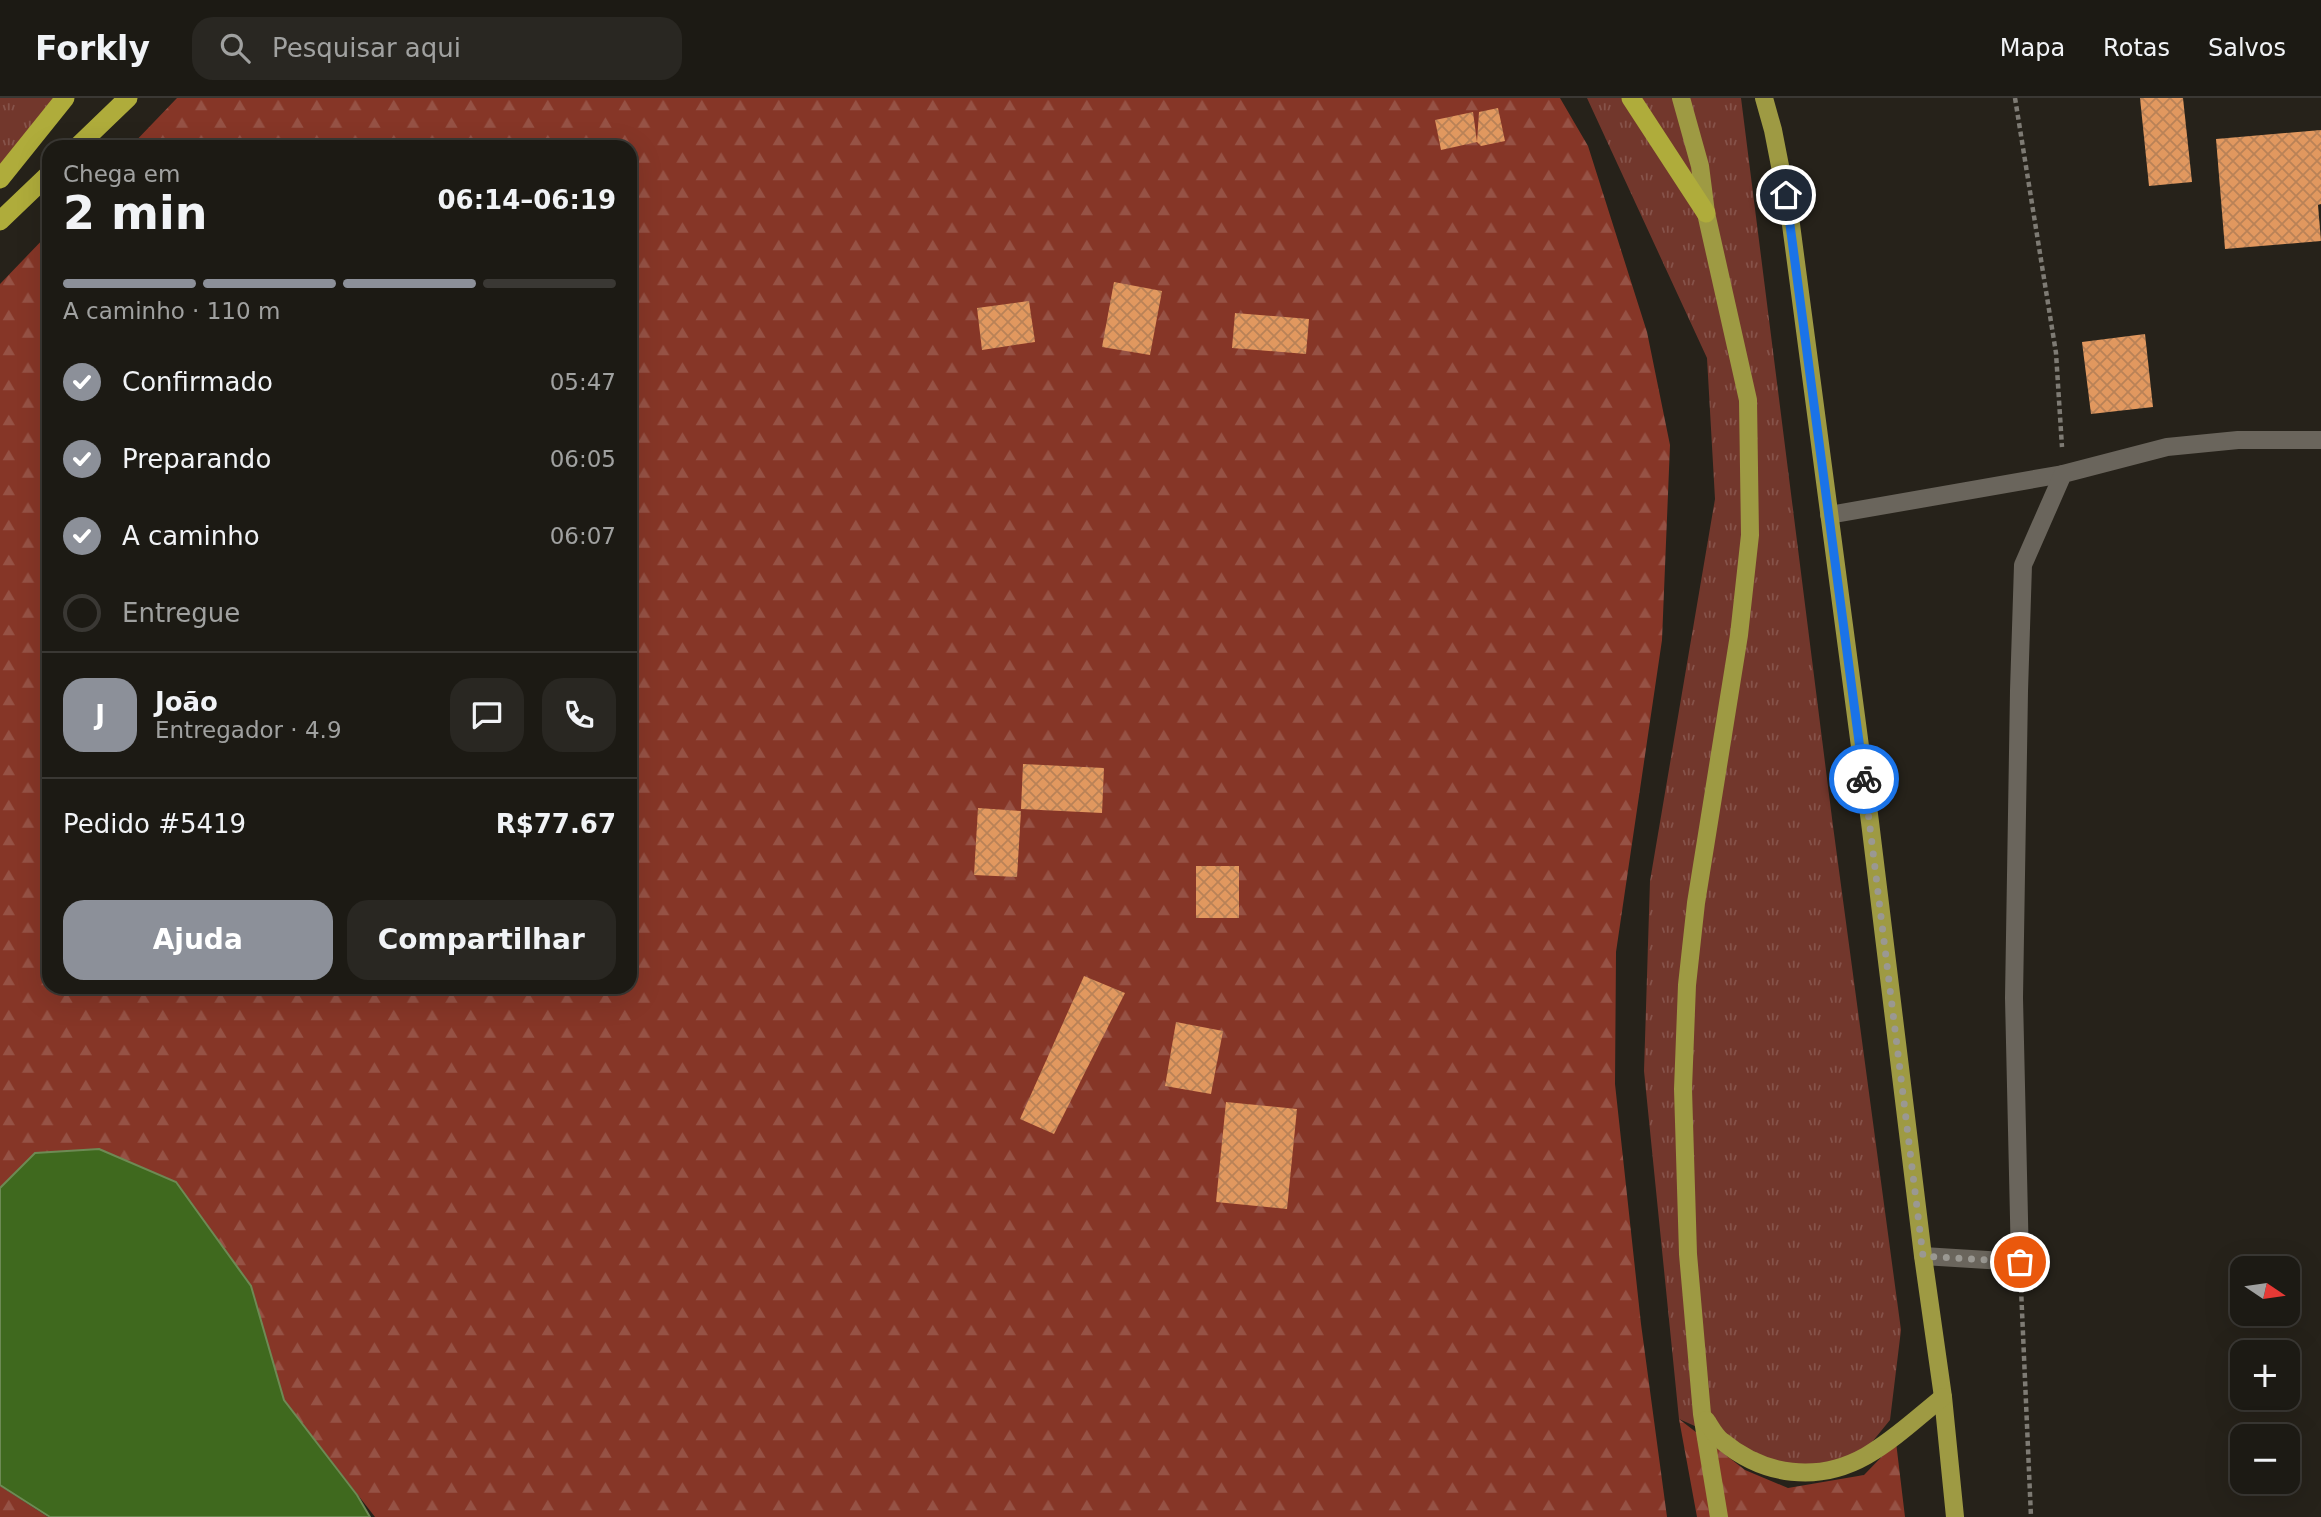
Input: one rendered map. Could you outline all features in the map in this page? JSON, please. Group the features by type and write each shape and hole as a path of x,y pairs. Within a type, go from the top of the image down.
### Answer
{"highway":[{"path":"0,179 65,98"},
{"path":"84,140 128,98"},
{"path":"1631,98 1706,213"},
{"path":"0,221 42,181"}],"main road":[{"path":"1682,98 1700,166 1706,213 1748,400 1750,535 1739,635 1696,903 1688,985 1683,1088 1688,1241 1702,1414 1719,1517"},
{"path":"1764,98 1790,217 1872,836 1923,1256 1943,1397 1955,1517"},
{"path":"1702,1414 1720,1440 1753,1462 1782,1472 1810,1472 1845,1466 1868,1455 1943,1397"}],"street":[{"path":"1829,515 2063,474 2167,447 2238,440 2321,440"},
{"path":"1923,1256 2020,1262 2014,998 2023,565 2063,474"}],"path":[{"path":"2015,98 2056,353 2063,474"},
{"path":"2020,1262 2031,1517"}],"green space":[{"path":"0,98 65,98 0,179"},
{"path":"177,98 1560,98 1588,146 1647,332 1670,445 1662,640 1616,952 1615,1084 1641,1324 1667,1517 375,1517 284,1400 251,1286 176,1182 99,1149 35,1153 0,1188 0,284 42,240 42,994 637,994 637,140 137,140"},
{"path":"1587,98 1741,98 1833,826 1901,1330 1890,1420 1859,1458 1794,1470 1679,1419 1644,1071 1650,881 1715,499 1707,358"},
{"path":"1679,1419 1745,1470 1788,1488 1864,1475 1896,1442 1905,1517 1697,1517"},
{"path":"0,1486 48,1517 0,1517"}],"shaded area":[{"path":"99,1149 176,1182 251,1286 284,1400 357,1495 370,1517 50,1517 0,1485 0,1188 35,1153"}],"building":[{"path":"2140,98 2183,98 2192,182 2149,186"},
{"path":"1498,108 1505,141 1481,146 1477,142 1479,112"},
{"path":"1473,112 1477,142 1441,150 1435,120"},
{"path":"2321,130 2321,204 2318,205 2321,241 2225,249 2216,139"},
{"path":"1114,282 1162,291 1150,355 1102,347"},
{"path":"1029,301 1035,342 982,350 977,308"},
{"path":"1235,313 1309,319 1306,354 1232,348"},
{"path":"2145,334 2153,407 2091,414 2082,342"},
{"path":"1023,764 1104,768 1102,813 1021,809"},
{"path":"978,808 1021,811 1017,877 974,875"},
{"path":"1196,866 1239,866 1239,918 1196,918"},
{"path":"1084,976 1125,993 1054,1134 1020,1119"},
{"path":"1176,1022 1223,1031 1211,1094 1165,1086"},
{"path":"1226,1102 1297,1109 1287,1209 1216,1202"}],"way so far":[{"path":"1864,779 1923,1256 2020,1262"}],"route":[{"path":"1786,195 1864,779"}]}
